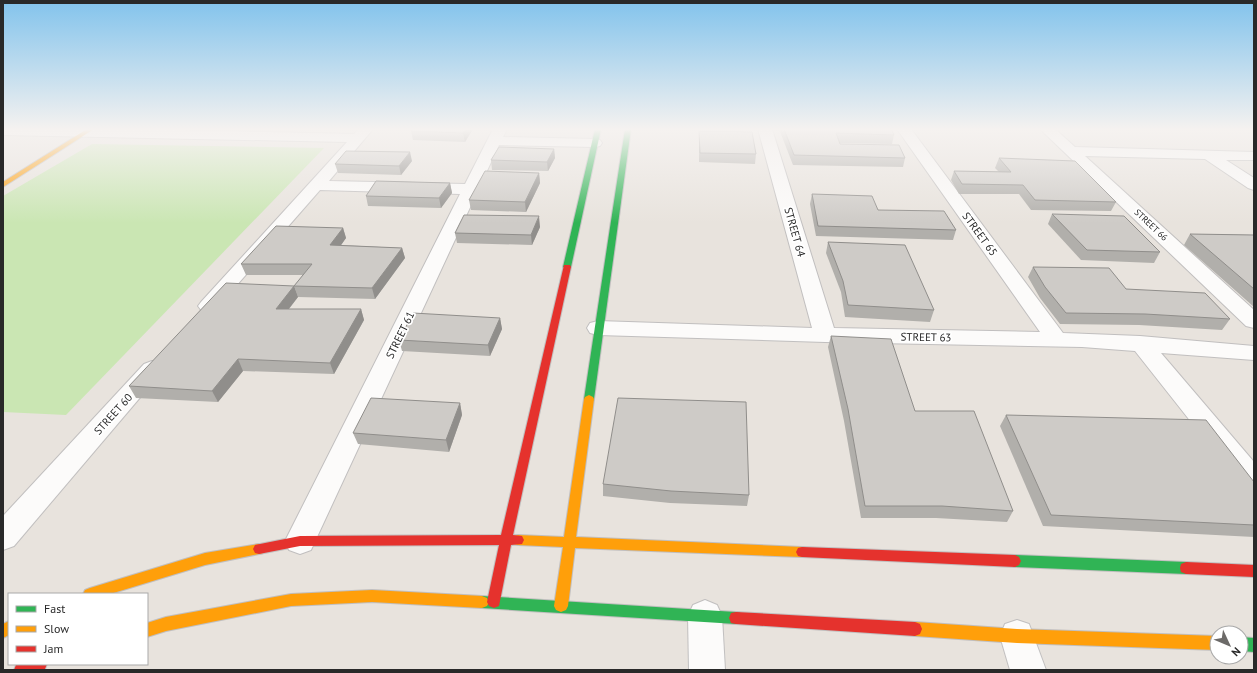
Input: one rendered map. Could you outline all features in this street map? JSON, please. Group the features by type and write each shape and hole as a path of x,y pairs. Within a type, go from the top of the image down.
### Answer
{"street":[{"path":"3,185 42,160"},
{"path":"194,322 338,160"},
{"name":"STREET 61","path":"300,541 485,160"},
{"path":"494,602 506,538 591,160"},
{"path":"561,606 598,328 623,160"},
{"name":"STREET 64","path":"774,160 825,335"},
{"name":"STREET 65","path":"927,160 1056,339"},
{"name":"STREET 66","path":"1081,160 1254,321"},
{"path":"1216,160 1254,185"},
{"path":"316,185 472,189"},
{"name":"STREET 63","path":"598,328 825,335 1056,339 1140,343 1254,353"},
{"path":"1140,343 1254,481"},
{"name":"STREET 60","path":"3,537 167,352"},
{"path":"93,593 205,559 300,541 506,538 569,542 1254,571"},
{"path":"148,630 166,624 291,600 372,596 561,606 1017,636 1209,643"},
{"path":"705,616 707,670"},
{"path":"1017,636 1028,670"},
{"path":"21,670 37,665"}],"green space":[{"path":"64,160 312,160 66,415 3,412 3,196"}],"building":[{"path":"338,160 403,160 399,166 335,164"},
{"path":"502,160 548,160 547,162"},
{"path":"1001,160 1075,161 1116,202 1035,200 1023,185 962,184 954,171 1011,172"},
{"path":"485,171 539,173 525,202 469,200"},
{"path":"376,181 450,183 439,198 366,196"},
{"path":"812,194 872,196 878,210 944,211 956,230 818,226"},
{"path":"1052,214 1124,216 1160,252 1087,250"},
{"path":"464,215 539,216 531,235 455,233"},
{"path":"276,226 343,228 330,245 402,248 372,288 294,286 312,264 241,264"},
{"path":"1190,234 1254,235 1254,289"},
{"path":"828,242 905,245 934,310 848,305 843,281"},
{"path":"1033,267 1109,268 1126,289 1205,293 1230,319 1145,314 1066,313 1045,287"},
{"path":"226,283 294,286 276,309 361,309 330,363 238,359 212,391 129,386"},
{"path":"413,313 500,318 488,345 399,340"},
{"path":"831,336 891,339 915,411 974,411 1013,511 942,506 865,506 848,409"},
{"path":"371,398 460,403 446,440 353,433"},
{"path":"618,398 746,402 749,495 671,491 603,484"},
{"path":"1006,415 1206,420 1254,482 1254,525 1051,515"}],"traffic: fast":[{"path":"567,267 591,160"},
{"path":"589,399 623,160"},
{"path":"1015,561 1186,568"},
{"path":"482,602 736,618"},
{"path":"1249,645 1254,645"}],"traffic: slow":[{"path":"3,185 42,160"},
{"path":"561,606 589,399"},
{"path":"518,540 802,552"},
{"path":"93,593 205,559 259,549"},
{"path":"148,630 166,624 291,600 372,596 482,602"},
{"path":"3,631 8,628"},
{"path":"915,629 1017,636 1209,643"}],"traffic: jam":[{"path":"494,602 506,539 567,267"},
{"path":"259,549 300,541 518,540"},
{"path":"802,552 1015,561"},
{"path":"1186,568 1254,571"},
{"path":"736,618 915,629"},
{"path":"21,670 37,665"}]}
